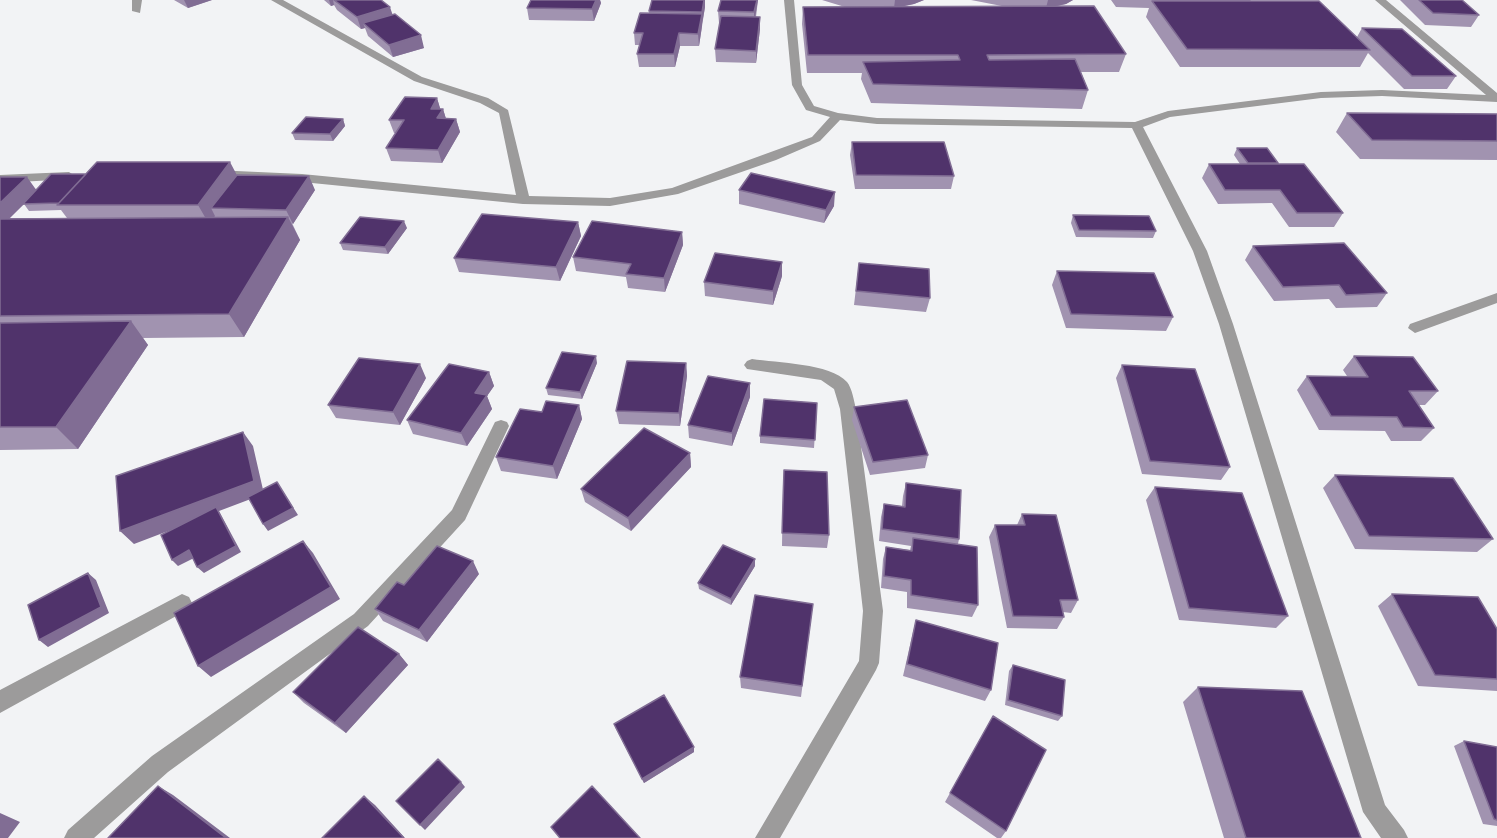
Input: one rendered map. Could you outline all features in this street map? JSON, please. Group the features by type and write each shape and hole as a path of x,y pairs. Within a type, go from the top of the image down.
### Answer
{"street":[{"path":"137,0 137,11"},
{"path":"276,0 379,60 420,80 492,103 504,112 522,200"},
{"path":"789,0 797,86 810,108 837,116 877,121 1136,125 1167,114 1321,95 1382,93 1497,99"},
{"path":"1380,0 1497,99"},
{"path":"200,174 302,178 522,200 610,202 674,191 772,157 816,140 837,116"},
{"path":"1136,125 1200,251 1226,324 1375,812 1396,838"},
{"path":"0,179 83,175"},
{"path":"1415,328 1497,297"},
{"path":"752,365 825,375 841,386 848,409 873,611 869,663 767,838"},
{"path":"76,838 160,764 361,620 459,515 501,426"},
{"path":"0,702 182,603"}],"building":[{"path":"334,0 381,0 390,7 357,17"},
{"path":"531,0 596,0 592,9 527,8"},
{"path":"652,0 704,0 702,12 649,11"},
{"path":"721,0 757,0 754,12 718,11"},
{"path":"1419,0 1462,0 1479,15 1433,13"},
{"path":"1152,1 1319,1 1370,50 1187,49"},
{"path":"1094,6 1126,54 987,55 989,60 1075,59 1088,90 873,84 863,62 960,60 958,55 808,55 803,7"},
{"path":"640,13 702,14 698,34 679,33 674,54 637,54 643,33 634,33"},
{"path":"395,14 421,35 389,45 363,23"},
{"path":"721,16 760,17 756,51 715,49"},
{"path":"1362,28 1402,29 1456,76 1412,76"},
{"path":"405,97 437,98 431,109 443,109 437,118 456,119 438,150 386,148 404,120 389,120"},
{"path":"1347,113 1497,114 1497,141 1372,140"},
{"path":"306,117 343,119 330,134 292,133"},
{"path":"852,142 944,142 954,176 856,175"},
{"path":"1237,148 1267,148 1278,163 1248,163"},
{"path":"97,162 230,162 198,205 57,205"},
{"path":"1209,164 1304,164 1343,213 1297,213 1280,190 1225,190"},
{"path":"751,173 835,192 826,210 739,190"},
{"path":"51,174 86,174 59,203 23,204"},
{"path":"237,175 309,176 286,210 211,208"},
{"path":"0,177 27,177 0,203"},
{"path":"482,214 578,222 556,267 454,258"},
{"path":"1073,215 1149,216 1156,231 1079,230"},
{"path":"288,217 229,314 0,316 0,219"},
{"path":"360,217 404,221 385,247 340,243"},
{"path":"592,221 682,232 664,278 626,274 631,264 573,257"},
{"path":"1344,243 1387,293 1346,295 1339,285 1283,287 1253,246"},
{"path":"715,253 782,262 773,291 704,282"},
{"path":"859,263 929,269 930,298 856,291"},
{"path":"1057,271 1154,273 1173,317 1071,314"},
{"path":"131,321 56,427 0,427 0,323"},
{"path":"562,352 596,356 580,392 546,388"},
{"path":"1354,356 1413,357 1438,391 1409,391 1434,428 1403,427 1397,417 1331,416 1307,376 1368,377"},
{"path":"359,358 420,364 393,412 328,405"},
{"path":"627,361 686,363 679,413 616,411"},
{"path":"449,364 489,372 475,393 487,395 461,433 407,420"},
{"path":"1122,365 1195,369 1230,467 1150,461"},
{"path":"708,376 750,383 732,433 688,425"},
{"path":"764,399 817,403 815,440 760,436"},
{"path":"907,400 928,455 873,462 854,407"},
{"path":"546,401 579,405 553,466 496,457 520,409 542,412"},
{"path":"644,428 690,453 628,518 581,489"},
{"path":"243,432 254,481 120,531 116,476"},
{"path":"784,470 827,472 829,535 782,533"},
{"path":"1335,475 1453,478 1493,539 1369,536"},
{"path":"277,482 293,508 263,524 248,497"},
{"path":"906,483 961,490 959,539 882,529 884,504 905,507"},
{"path":"1155,487 1242,493 1288,616 1189,608"},
{"path":"216,507 236,546 197,567 189,550 172,560 161,535"},
{"path":"1022,514 1056,515 1078,600 1060,600 1064,617 1013,616 995,525 1025,525"},
{"path":"913,538 977,547 978,605 911,595 911,580 884,576 886,547 912,551"},
{"path":"303,541 331,587 198,666 174,613"},
{"path":"723,545 755,559 731,599 698,583"},
{"path":"437,546 473,561 419,630 375,609 397,582 404,585"},
{"path":"88,573 101,607 39,640 28,605"},
{"path":"1392,594 1478,597 1497,629 1497,679 1435,675"},
{"path":"755,595 813,604 802,686 740,677"},
{"path":"916,620 998,643 991,690 907,664"},
{"path":"358,627 399,654 335,723 293,692"},
{"path":"1013,665 1065,680 1062,716 1008,700"},
{"path":"1198,687 1302,691 1361,838 1246,838"},
{"path":"664,695 694,747 642,779 614,724"},
{"path":"993,716 1046,750 1006,831 950,793"},
{"path":"1464,741 1497,747 1497,820 1494,819"},
{"path":"438,759 461,782 420,825 396,801"},
{"path":"158,786 226,838 108,838"},
{"path":"592,786 640,838 560,838 551,827"},
{"path":"364,796 402,838 322,838"}]}
